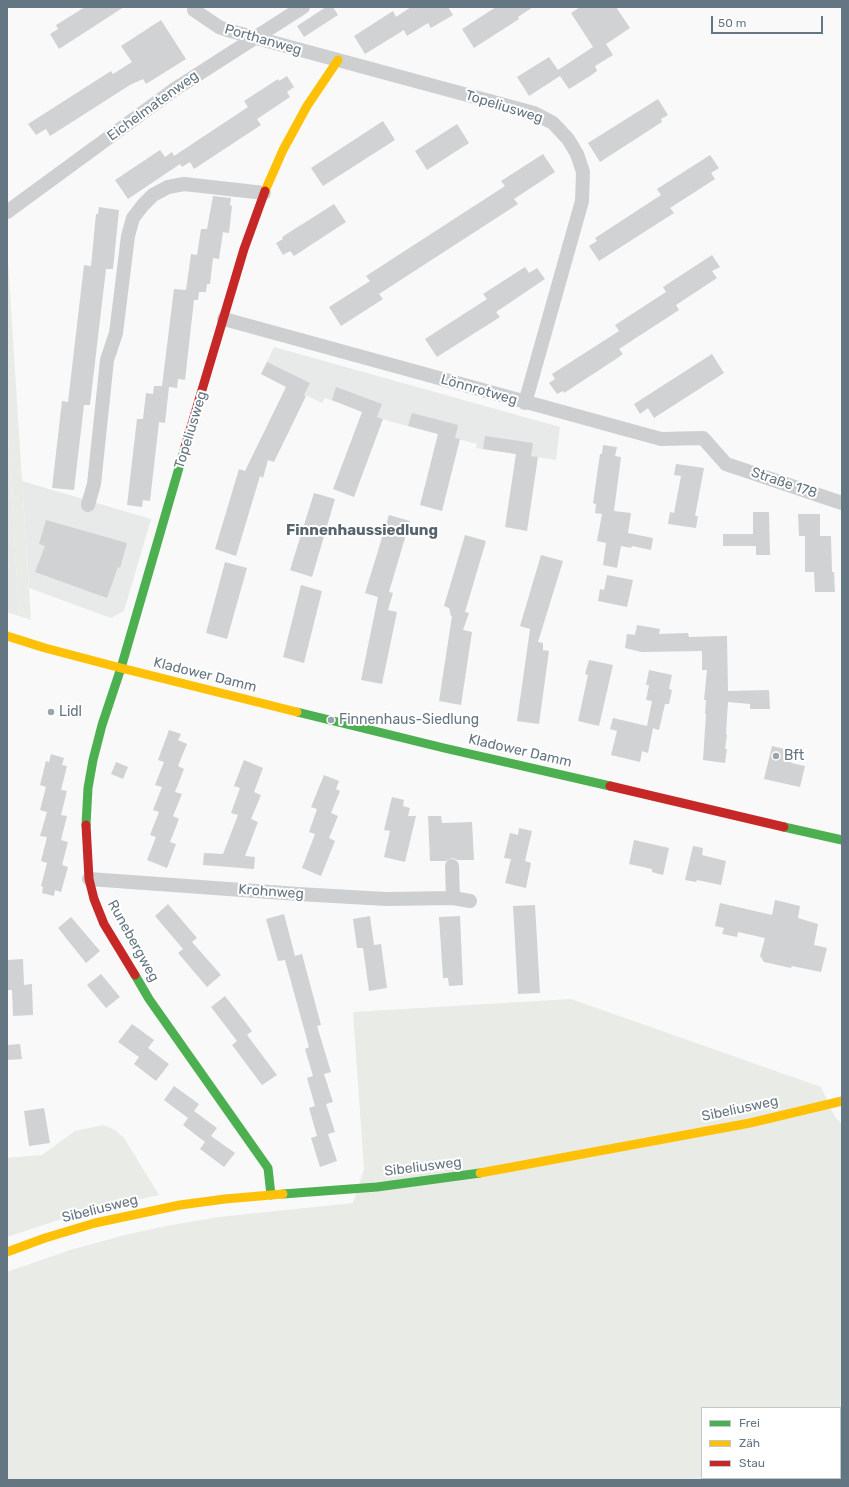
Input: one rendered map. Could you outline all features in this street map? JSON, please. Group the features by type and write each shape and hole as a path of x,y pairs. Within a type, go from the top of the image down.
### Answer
{"street":[{"name":"Eichelmatenweg","path":"7,212 175,89 303,7"},
{"name":"Porthanweg","path":"194,10 218,27 338,60"},
{"name":"Topeliusweg","path":"121,668 157,541 238,270 264,193 283,150 308,106 338,60 534,113 553,123 568,139 577,154 583,172 582,201 525,402"},
{"path":"88,505 94,484 107,360 116,333 128,236 133,218 153,195 168,186 184,184 264,193"},
{"name":"Lönnrotweg","path":"224,319 661,440 703,438 726,464"},
{"name":"Straße 178","path":"726,464 842,503"},
{"name":"Kladower Damm","path":"7,636 45,648 121,668 451,750 842,840"},
{"name":"Runebergweg","path":"121,668 102,725 88,788 86,817 89,879 94,899 104,924 149,999 268,1168 271,1194"},
{"path":"452,866 453,898"},
{"name":"Krohnweg","path":"89,879 298,894 386,899 453,898 470,901"},
{"name":"Sibeliusweg","path":"7,1252 44,1238 88,1225 140,1213 195,1203 271,1194 377,1187 466,1176 750,1123 842,1101"}],"shaded area":[{"path":"7,244 31,620 19,616 7,420"},
{"path":"274,347 560,427 556,460 476,448 477,444 389,421 325,398 322,403 261,374"},
{"path":"7,420 19,616 7,612"},
{"path":"22,481 151,519 124,611 111,618 29,588"},
{"path":"571,999 821,1087 835,1117 842,1124 842,1480 7,1480 7,1272 70,1250 125,1235 166,1226 219,1217 353,1203 364,1169 353,1012"},
{"path":"103,1125 115,1130 124,1138 159,1195 80,1213 7,1237 7,1158 42,1155 75,1131"}],"building":[{"path":"85,7 124,7 59,49 50,34 58,29 56,25"},
{"path":"326,7 333,7 338,15 304,37 297,26"},
{"path":"411,7 448,7 453,15 431,28 428,23 407,36 404,30 365,54 354,36 393,11 396,17"},
{"path":"496,7 533,7 518,17 519,19 474,48 462,29"},
{"path":"580,7 616,7 630,28 606,44 613,55 595,66 597,71 590,76 569,89 560,76 529,96 517,77 549,57 558,70 593,47 571,13"},
{"path":"161,20 186,59 146,84 143,79 130,85 50,136 46,129 36,135 28,124 111,71 113,74 132,62 121,46"},
{"path":"287,76 294,87 287,92 290,97 257,119 261,125 194,169 190,162 182,167 180,164 128,199 115,180 160,150 165,157 172,152 174,156 248,107 244,101 278,79 279,81"},
{"path":"658,99 668,115 661,119 662,122 600,162 588,143"},
{"path":"383,121 395,140 323,186 311,168"},
{"path":"457,124 469,143 427,170 415,151"},
{"path":"543,154 555,172 514,199 518,204 379,294 383,299 341,326 329,307 370,281 366,276 505,186 501,181"},
{"path":"710,155 719,168 711,173 715,179 670,208 674,213 599,261 589,246 597,241 595,238 661,195 657,189"},
{"path":"213,196 231,198 230,205 232,206 229,233 223,232 219,259 213,258 210,284 207,284 206,292 199,292 198,300 194,300 185,380 178,379 177,388 169,387 165,423 159,422 150,501 143,500 142,507 127,505 137,419 143,419 146,393 153,394 154,386 162,386 174,289 186,290 191,254 197,255 201,229 207,229"},
{"path":"334,204 346,222 294,256 290,251 283,255 276,243 283,239 282,237"},
{"path":"99,207 119,210 113,269 106,269 90,405 84,405 74,490 52,488 62,401 68,402 84,265 91,266 96,214 98,214"},
{"path":"712,255 720,267 712,271 717,278 676,305 679,310 619,349 623,354 564,393 563,391 557,394 549,383 555,379 552,374 619,331 615,325 666,292 663,287"},
{"path":"525,267 529,273 537,268 545,279 496,312 500,317 437,357 425,339 487,299 483,294"},
{"path":"712,354 724,373 654,418 648,408 640,414 634,404"},
{"path":"267,362 310,383 304,395 306,396 274,462 268,460 263,478 260,476 236,556 215,549 239,469 245,471 286,387 261,374"},
{"path":"336,387 382,404 377,417 383,419 354,497 333,489 362,412 332,400"},
{"path":"412,413 458,425 455,438 460,439 442,511 420,505 438,434 408,426"},
{"path":"485,436 533,443 531,456 538,457 527,531 505,527 516,454 483,449"},
{"path":"603,445 617,447 615,456 621,457 614,511 631,513 628,533 653,538 651,550 632,546 631,548 621,546 617,568 603,565 606,543 597,541 602,514 595,513 596,504 593,503 600,454 602,454"},
{"path":"676,464 704,468 695,516 698,516 696,528 668,524 670,512 674,513 681,476 674,475"},
{"path":"314,493 335,499 312,577 290,570"},
{"path":"753,512 769,512 770,555 756,555 756,546 723,546 723,534 753,534"},
{"path":"798,514 820,514 820,536 831,536 832,572 834,572 835,592 815,592 814,572 805,572 805,536 799,536"},
{"path":"389,515 410,521 389,592 393,593 388,610 397,612 382,684 361,680 378,597 365,593"},
{"path":"46,520 127,543 120,568 118,567 107,598 35,572 45,546 39,544"},
{"path":"465,535 486,541 465,612 469,613 463,630 472,632 461,705 439,701 452,616 449,608 444,606"},
{"path":"541,555 563,561 538,642 543,643 543,650 549,651 539,724 517,721 530,629 520,626"},
{"path":"225,562 247,568 227,639 206,633"},
{"path":"607,575 633,580 627,607 598,601 600,589 604,590"},
{"path":"301,585 322,591 304,663 283,657"},
{"path":"637,625 660,629 659,634 688,633 689,637 727,636 728,691 769,690 770,709 750,709 750,704 728,702 725,749 727,749 725,763 703,760 706,714 706,700 704,700 707,670 702,670 702,651 641,652 625,648 627,634 635,635"},
{"path":"589,660 613,665 599,726 578,721 588,675 585,674"},
{"path":"649,670 672,675 669,689 672,690 669,704 665,704 659,730 653,728 648,753 642,751 640,762 611,755 617,731 610,729 613,718 647,726 652,701 646,700 649,685 646,685"},
{"path":"169,730 181,734 178,740 187,744 178,766 184,769 175,792 182,794 173,816 179,819 170,842 176,844 167,868 147,860 156,837 150,835 159,812 153,810 162,787 155,785 164,762 158,760"},
{"path":"772,746 794,751 791,763 805,766 800,787 764,779"},
{"path":"51,754 64,758 62,765 67,766 61,790 67,791 61,815 67,816 61,840 68,842 62,865 68,867 61,892 55,890 54,896 42,893 43,887 41,886 47,863 41,861 47,837 40,836 47,812 40,810 46,787 40,785 46,761 49,762"},
{"path":"244,760 263,768 254,792 261,795 251,819 258,822 245,856 255,857 254,869 203,865 204,853 223,854 238,815 231,813 240,788 234,786"},
{"path":"116,762 128,767 123,779 111,774"},
{"path":"324,775 339,781 336,789 340,791 331,813 338,816 329,838 335,841 321,876 302,868 315,834 309,832 317,809 311,807"},
{"path":"392,797 404,800 403,806 410,808 408,816 416,816 405,862 384,857 390,831 384,830"},
{"path":"428,816 441,816 442,823 472,822 474,860 458,860 452,858 446,861 430,861"},
{"path":"519,828 532,831 525,861 531,863 526,888 505,883 511,859 504,858 510,833 518,835"},
{"path":"634,840 669,848 663,875 652,872 652,869 629,864"},
{"path":"693,846 703,848 702,855 726,861 721,885 697,880 696,882 685,880"},
{"path":"775,900 800,906 798,918 818,924 814,945 827,948 821,972 792,966 791,968 764,962 760,956 765,938 738,932 737,937 722,934 724,928 715,926 720,903 772,915"},
{"path":"168,904 197,938 192,942 221,975 207,987 178,953 183,949 155,916"},
{"path":"535,905 540,993 518,994 513,906"},
{"path":"284,914 295,956 302,954 321,1025 317,1026 331,1072 324,1074 333,1102 326,1104 335,1132 328,1134 337,1161 320,1167 311,1138 317,1136 309,1108 315,1106 307,1078 313,1076 305,1049 309,1047 285,960 278,961 266,919"},
{"path":"370,916 374,945 381,944 387,988 369,991 363,948 357,948 353,919"},
{"path":"460,916 463,985 449,986 448,978 443,978 439,917"},
{"path":"71,917 100,951 86,963 58,928"},
{"path":"23,959 24,985 32,984 33,1015 13,1016 12,990 7,990 7,960"},
{"path":"101,974 120,997 106,1008 87,985"},
{"path":"225,996 252,1031 247,1035 277,1075 262,1085 232,1045 237,1041 211,1007"},
{"path":"132,1024 154,1040 148,1048 169,1064 156,1081 134,1064 139,1057 118,1042"},
{"path":"20,1044 22,1059 7,1060 7,1045"},
{"path":"174,1086 199,1104 194,1111 217,1128 211,1136 235,1153 224,1167 200,1149 205,1142 183,1125 188,1118 164,1100"},
{"path":"44,1108 50,1143 29,1146 24,1111"}],"traffic: fast":[{"path":"86,825 88,788 102,725 121,668 185,447"},
{"path":"297,712 444,748 610,786"},
{"path":"784,827 842,840"},
{"path":"135,975 149,999 268,1168 271,1195"},
{"path":"283,1194 377,1187 480,1173"}],"traffic: slow":[{"path":"265,191 283,150 307,106 338,60"},
{"path":"7,636 45,648 121,668 297,712"},
{"path":"480,1173 750,1123 842,1101"},
{"path":"7,1252 45,1238 95,1223 180,1205 283,1194"}],"traffic: jam":[{"path":"185,447 244,249 265,191"},
{"path":"610,786 784,827"},
{"path":"86,825 89,879 94,899 104,924 135,975"}],"place":[{"name":"Lidl","path":"51,712"},
{"name":"Finnenhaus-Siedlung","path":"331,720"},
{"name":"Bft","path":"776,756"}],"district":[{"name":"Finnenhaussiedlung","path":"362,531"}]}
